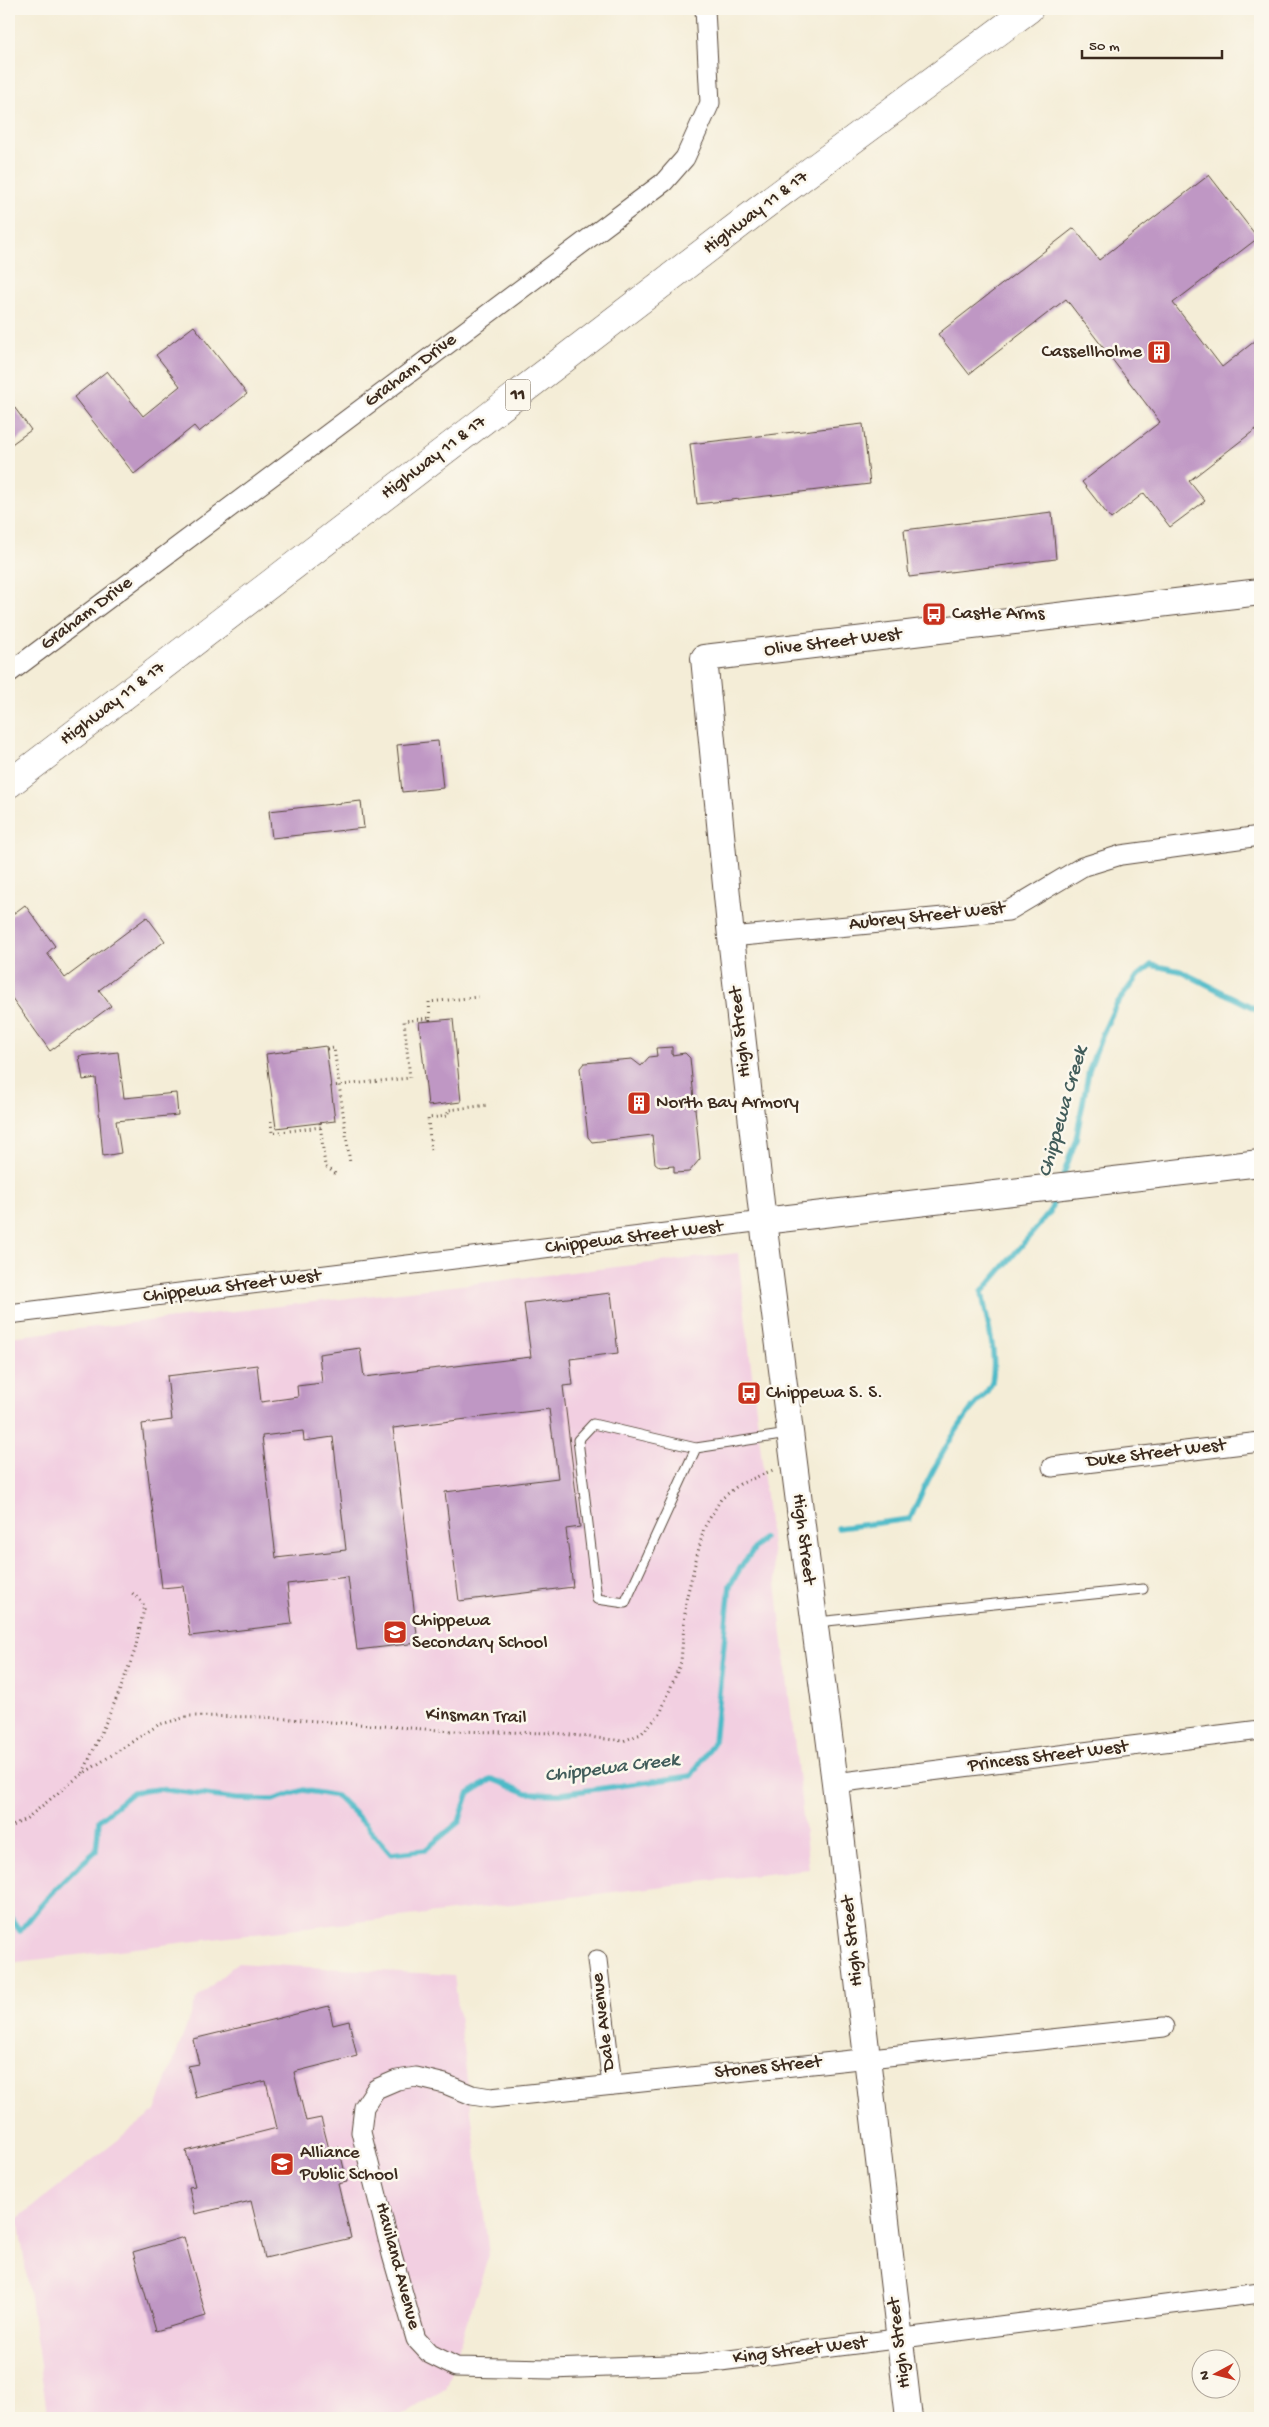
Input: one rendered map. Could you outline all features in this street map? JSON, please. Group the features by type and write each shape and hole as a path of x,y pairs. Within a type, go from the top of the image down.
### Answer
{"highway":[{"name":"Highway 11 & 17","path":"9,784 754,214 1029,9"}],"street":[{"name":"Graham Drive","path":"9,673 664,182 685,158 710,103 705,9"},
{"name":"Olive Street West","path":"704,658 1260,592"},
{"name":"High Street","path":"704,658 731,937 763,1221 793,1466 836,1783 866,2058 909,2418"},
{"name":"Aubrey Street West","path":"731,937 1008,911 1082,867 1120,854 1260,836"},
{"name":"Chippewa Street West","path":"9,1314 763,1221 1036,1191 1260,1163"},
{"name":"Duke Street West","path":"1052,1467 1260,1442"},
{"name":"Princess Street West","path":"836,1783 1260,1730"},
{"name":"Dale Avenue","path":"597,1960 612,2085"},
{"name":"Stones Street","path":"376,2088 398,2080 416,2077 491,2098 1164,2027"},
{"name":"Haviland Avenue","path":"376,2088 364,2107 361,2132 392,2255 416,2339 430,2354"},
{"name":"King Street West","path":"430,2354 456,2367 570,2369 697,2364 1260,2293"}],"lane":[{"path":"696,1448 625,1603 597,1599 578,1440 593,1424 696,1448 790,1434"},
{"path":"814,1622 1143,1589"}],"path":[{"path":"331,1086 410,1078 404,1021 430,1019 428,1002 478,997"},
{"path":"327,1049 334,1048 350,1163"},
{"path":"431,1150 428,1118 448,1116 448,1110 488,1105"},
{"path":"439,1111 440,1117"},
{"path":"271,1121 272,1133 321,1127"},
{"path":"320,1123 325,1166 337,1175"},
{"name":"Kinsman Trail","path":"9,1828 27,1818 83,1774 158,1725 190,1716 263,1717 451,1731 554,1732 623,1741 641,1734 660,1714 681,1662 686,1600 704,1528 722,1499 740,1484 770,1470 793,1466"},
{"path":"83,1774 118,1695 135,1650 144,1609 143,1603 130,1591"}],"shaded area":[{"name":"Chippewa Secondary School","path":"738,1253 809,1869 9,1963 9,1337"},
{"name":"Alliance Public School","path":"237,1963 454,1975 489,2255 445,2389 398,2418 48,2418 18,2218 155,2111 197,1998"}],"building":[{"name":"Cassellholme","path":"1209,175 1258,238 1173,303 1222,367 1260,337 1260,426 1189,481 1205,501 1170,527 1144,493 1111,519 1082,482 1160,422 1066,299 969,374 938,334 1074,228 1099,260"},
{"path":"194,326 247,394 199,432 194,426 134,474 74,397 107,371 143,416 180,386 156,355"},
{"path":"9,400 31,430 9,446"},
{"path":"863,424 870,484 697,504 690,444"},
{"path":"1052,512 1056,559 909,577 904,530"},
{"path":"438,741 443,788 402,792 397,745"},
{"path":"361,801 364,828 272,838 269,811"},
{"path":"25,905 55,946 47,953 65,978 147,917 165,941 99,990 111,1006 50,1051 9,994 9,917"},
{"path":"453,1019 461,1102 428,1106 419,1022"},
{"path":"326,1046 335,1121 276,1128 266,1054"},
{"name":"North Bay Armory","path":"672,1047 672,1055 685,1053 690,1058 700,1159 689,1172 674,1173 674,1166 660,1167 655,1163 652,1135 592,1142 588,1137 580,1068 584,1063 632,1059 641,1066 649,1057 657,1056 656,1048"},
{"path":"118,1052 124,1098 176,1093 178,1115 116,1121 121,1153 103,1156 96,1078 83,1080 79,1056"},
{"path":"611,1293 618,1353 570,1359 573,1385 563,1386 580,1527 566,1529 573,1587 459,1601 445,1492 558,1478 549,1409 393,1428 418,1643 357,1650 348,1577 287,1584 292,1624 190,1636 183,1586 162,1588 142,1424 172,1420 167,1376 257,1365 261,1402 298,1397 297,1386 322,1383 319,1354 360,1348 364,1377 531,1357 524,1303","holes":["303,1431 304,1441 333,1437 346,1550 276,1558 262,1436"]},
{"path":"329,2006 333,2025 349,2021 357,2056 294,2072 306,2121 321,2118 329,2149 339,2147 347,2182 338,2184 351,2238 265,2258 251,2201 195,2214 189,2187 195,2186 186,2151 277,2128 266,2081 196,2098 188,2066 199,2064 193,2039"},
{"path":"184,2237 206,2316 156,2331 133,2252"}],"waterway":[{"name":"Chippewa Creek","path":"1062,1179 1076,1139 1089,1070 1102,1035 1116,1005 1136,978 1151,965 1180,971 1260,1011"},
{"name":"Chippewa Creek","path":"838,1528 910,1519 943,1452 992,1382 993,1348 982,1292 1050,1212 1056,1195"},
{"name":"Chippewa Creek","path":"9,1915 20,1931 56,1889 96,1851 99,1820 133,1792 159,1789 236,1799 273,1800 303,1790 337,1796 391,1854 425,1850 459,1822 468,1794 492,1779 527,1793 560,1794 691,1776 714,1742 730,1585 744,1562 763,1538"}],"place":[{"name":"Cassellholme","path":"1159,352"},
{"name":"Castle Arms","path":"934,614"},
{"name":"North Bay Armory","path":"639,1103"},
{"name":"Chippewa S. S.","path":"749,1393"},
{"name":"Chippewa Secondary School","path":"395,1632"},
{"name":"Alliance Public School","path":"282,2164"}]}
